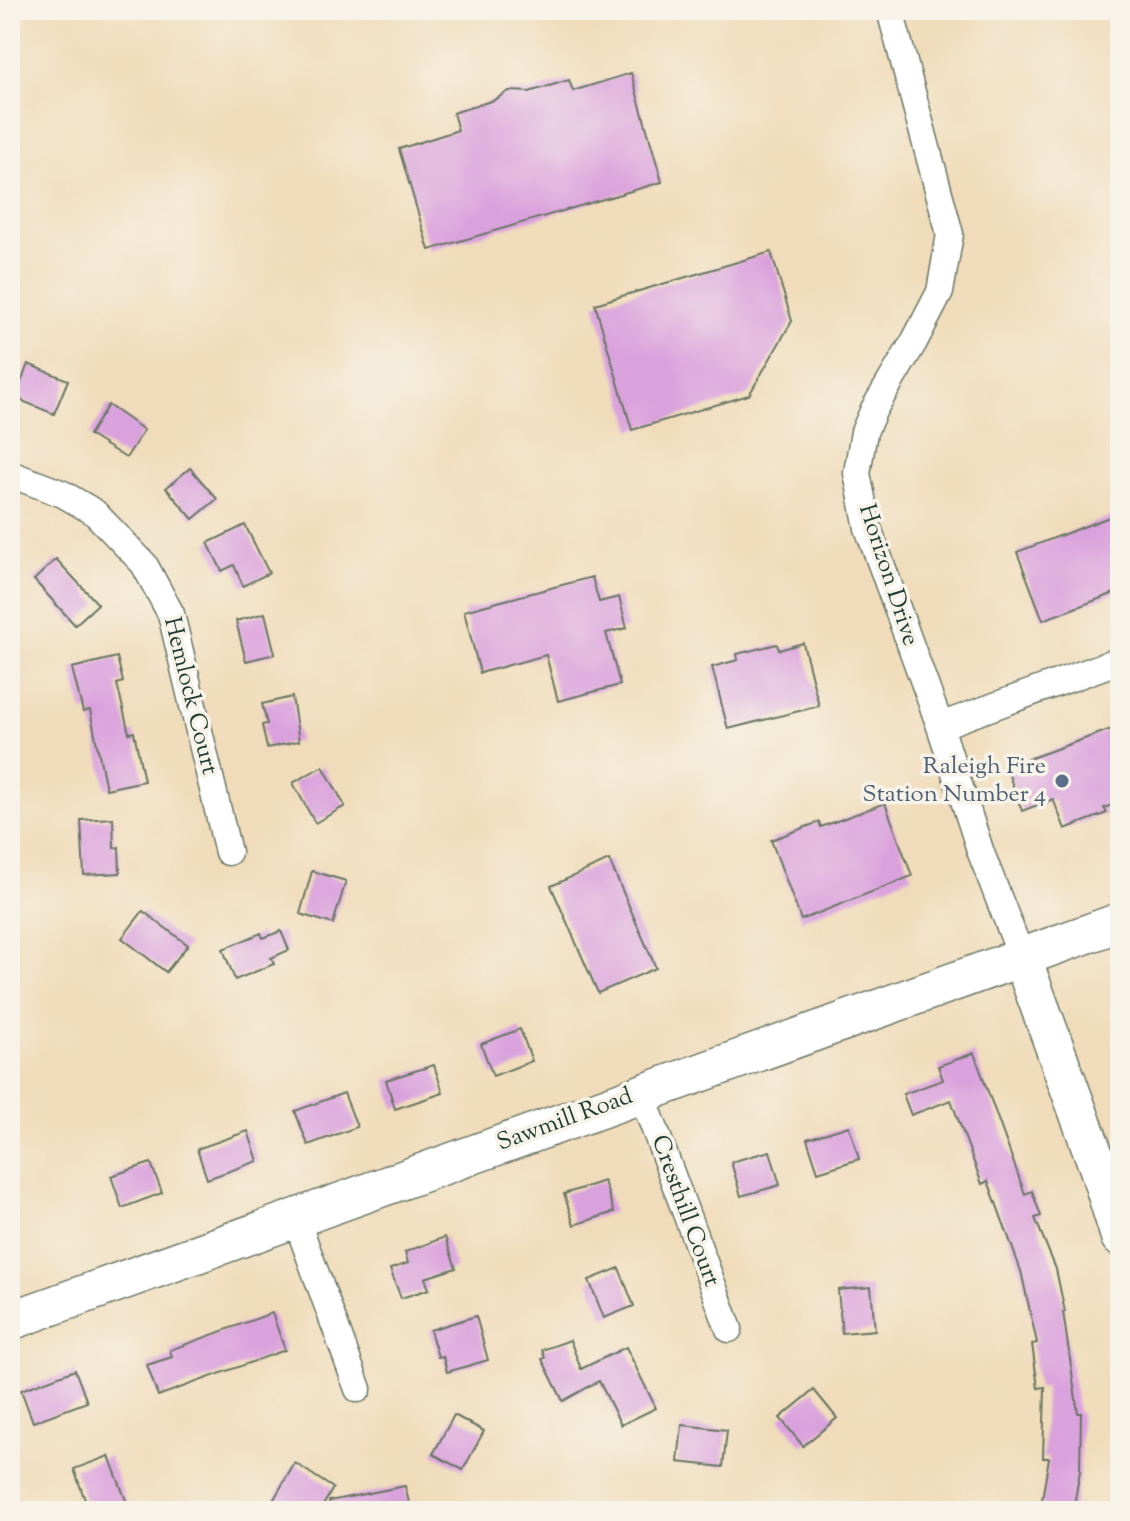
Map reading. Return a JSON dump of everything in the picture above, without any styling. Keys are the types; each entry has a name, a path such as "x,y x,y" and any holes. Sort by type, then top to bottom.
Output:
{"street":[{"name":"Horizon Drive","path":"890,10 950,234 940,292 874,409 864,432 857,473 868,528 940,726 960,796 1022,958"},
{"name":"Hemlock Court","path":"10,474 63,494 94,512 144,564 171,614 228,852"},
{"path":"940,726 1120,660"},
{"name":"Sawmill Road","path":"10,1321 1120,922"},
{"path":"1022,958 1099,1169 1120,1237"},
{"name":"Cresthill Court","path":"641,1092 729,1329"},
{"path":"296,1219 358,1389"}],"building":[{"path":"631,73 662,182 429,250 399,149 458,130 453,113 494,100 509,91 529,92 569,80 573,91"},
{"path":"771,252 792,321 749,395 632,430 595,304"},
{"path":"28,364 68,380 54,414 15,398"},
{"path":"108,405 144,430 126,458 89,435"},
{"path":"190,468 217,499 193,519 166,488"},
{"path":"1120,513 1120,591 1043,620 1017,552"},
{"path":"245,525 269,573 243,586 234,565 222,571 208,543"},
{"path":"56,559 98,604 75,625 34,580"},
{"path":"592,577 599,602 619,597 627,628 606,633 620,685 558,701 546,655 480,673 464,611"},
{"path":"265,613 275,654 246,661 236,621"},
{"path":"803,643 819,706 728,729 712,667 738,660 737,654 777,644 779,650"},
{"path":"117,657 123,682 117,684 129,733 134,732 144,781 106,789 90,710 83,712 72,668"},
{"path":"292,697 299,741 267,748 262,725 267,724 262,704"},
{"path":"1120,726 1120,802 1104,808 1107,813 1065,829 1053,799 1022,811 1006,767"},
{"path":"323,766 345,806 315,823 293,783"},
{"path":"885,803 912,876 801,920 771,840 819,822 821,827"},
{"path":"113,818 114,848 119,847 120,873 84,875 81,820"},
{"path":"609,860 656,968 598,993 551,886"},
{"path":"312,871 346,881 333,924 300,914"},
{"path":"143,911 188,945 166,972 122,938"},
{"path":"281,931 289,950 271,958 274,964 235,980 223,949 261,933 263,938"},
{"path":"520,1029 532,1061 493,1076 481,1044"},
{"path":"974,1053 1025,1194 1032,1191 1041,1216 1035,1218 1056,1269 1065,1312 1078,1413 1081,1413 1080,1471 1073,1511 1040,1511 1049,1458 1043,1458 1045,1387 1038,1388 1032,1344 1037,1343 1021,1271 988,1181 982,1184 951,1100 911,1115 903,1094 943,1080 938,1066"},
{"path":"434,1065 443,1093 395,1109 386,1080"},
{"path":"344,1093 357,1127 308,1145 295,1111"},
{"path":"849,1126 859,1159 818,1172 807,1139"},
{"path":"248,1131 258,1161 207,1179 197,1149"},
{"path":"770,1151 780,1185 741,1196 731,1162"},
{"path":"151,1163 162,1193 122,1208 111,1176"},
{"path":"604,1181 614,1212 574,1225 564,1194"},
{"path":"445,1237 456,1268 425,1278 429,1289 401,1298 390,1269 408,1263 405,1252"},
{"path":"619,1268 634,1306 604,1318 589,1280"},
{"path":"871,1287 875,1330 842,1333 838,1290"},
{"path":"272,1313 285,1350 158,1396 147,1365 172,1357 170,1350"},
{"path":"476,1316 488,1360 447,1372 443,1356 438,1357 430,1330"},
{"path":"570,1340 581,1369 626,1347 656,1408 621,1425 599,1381 563,1401 542,1359 545,1358 542,1350"},
{"path":"75,1370 87,1402 33,1422 21,1390"},
{"path":"814,1390 837,1418 803,1446 780,1418"},
{"path":"454,1415 484,1431 463,1470 433,1454"},
{"path":"682,1425 727,1430 723,1467 678,1462"},
{"path":"109,1456 127,1503 106,1511 89,1511 74,1469"},
{"path":"295,1463 333,1488 320,1511 267,1511"},
{"path":"405,1486 411,1511 330,1511 329,1501"}],"place":[{"name":"Raleigh Fire Station Number 4","path":"1062,781"}]}
